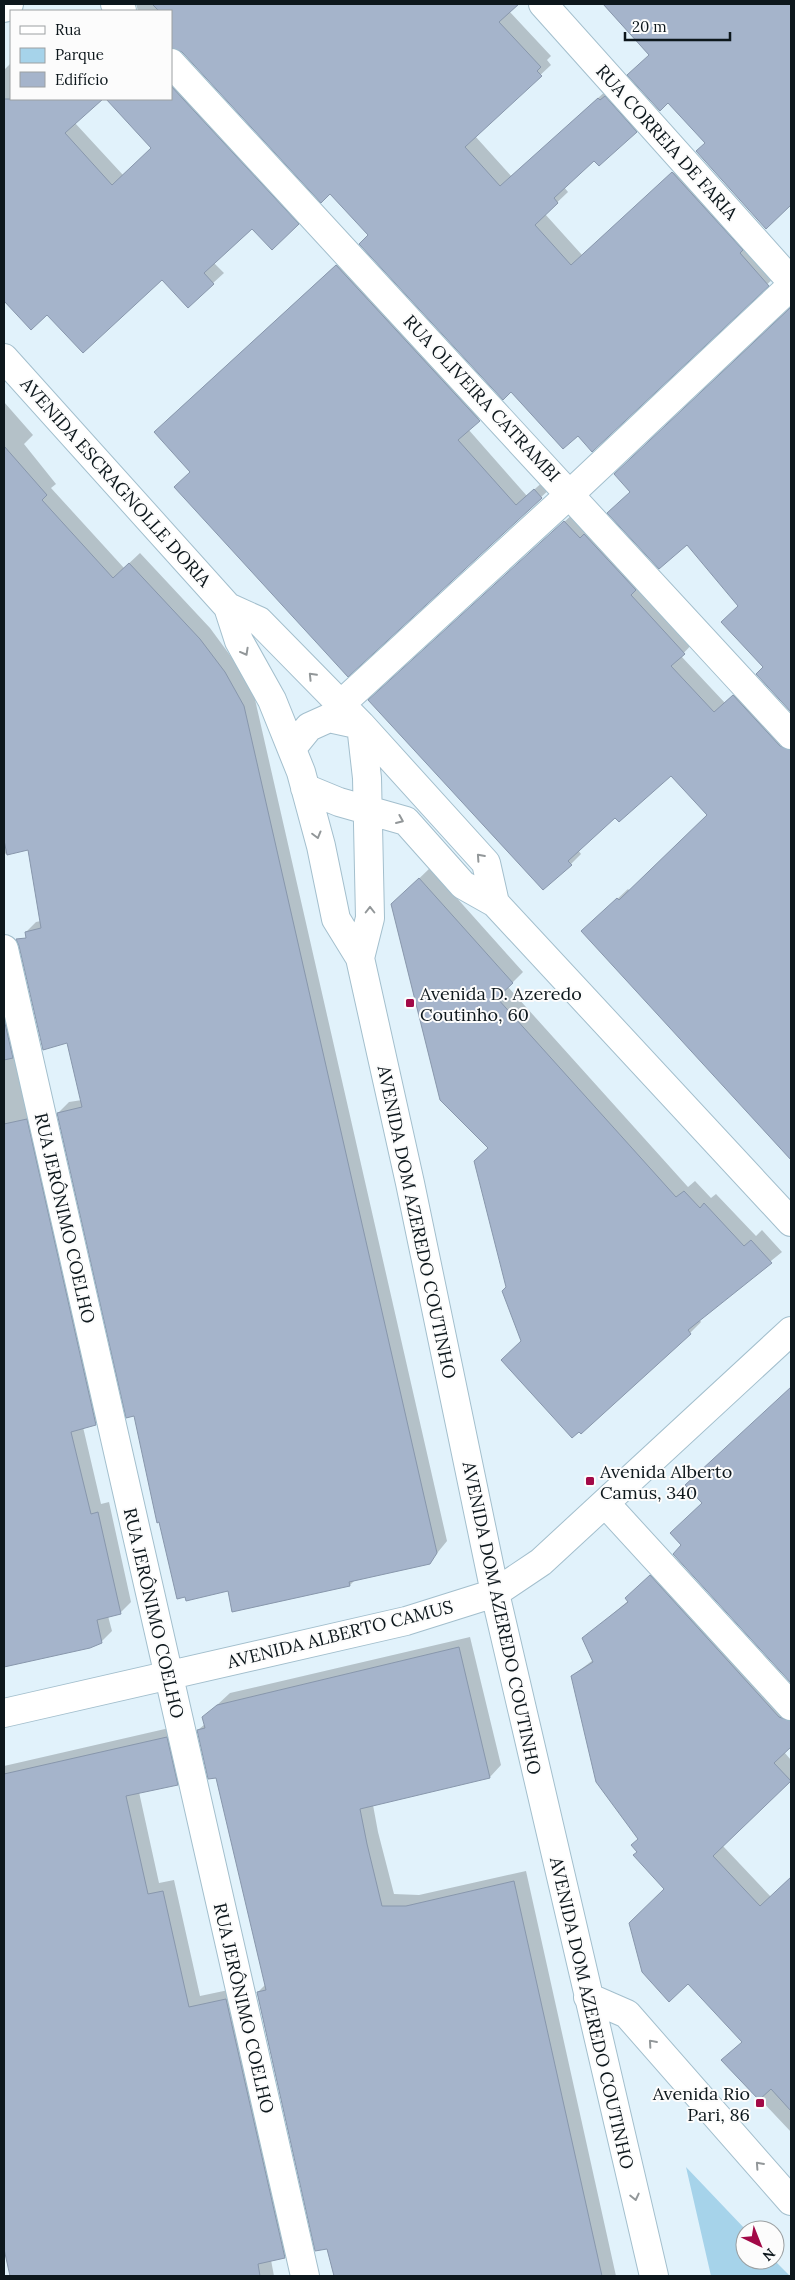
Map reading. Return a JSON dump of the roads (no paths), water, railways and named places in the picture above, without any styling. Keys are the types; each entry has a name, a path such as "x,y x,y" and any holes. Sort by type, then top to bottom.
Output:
{"street":[{"path":"4,8 9,4"},
{"name":"RUA CORREIA DE FARIA","path":"543,4 791,281"},
{"name":"RUA OLIVEIRA CATRAMBI","path":"172,64 791,735"},
{"path":"341,704 570,494 791,286"},
{"name":"AVENIDA ESCRAGNOLLE DORIA","path":"4,358 228,607 259,621 361,725 486,863 495,902"},
{"name":"AVENIDA ESCRAGNOLLE DORIA","path":"228,607 239,641 272,700 292,748 305,788 339,802 406,821 463,885 495,902 791,1222"},
{"path":"292,748 309,727 329,718 361,725 368,810"},
{"name":"AVENIDA DOM AZEREDO COUTINHO","path":"305,788 321,846 336,919 360,958 412,1193 495,1593 654,2276"},
{"name":"AVENIDA DOM AZEREDO COUTINHO","path":"360,958 370,918 368,810"},
{"name":"RUA JERÔNIMO COELHO","path":"4,949 7,977 305,2276"},
{"name":"AVENIDA ALBERTO CAMUS","path":"4,1713 406,1621 495,1593 541,1562 791,1331"},
{"path":"606,1503 791,1706"},
{"path":"588,1997 627,2014 791,2201"}],"place":[{"name":"Avenida D. Azeredo Coutinho, 60","path":"410,1003"},
{"name":"Avenida Alberto Camus, 340","path":"590,1481"},
{"name":"Avenida Rio Pari, 86","path":"760,2103"}]}
